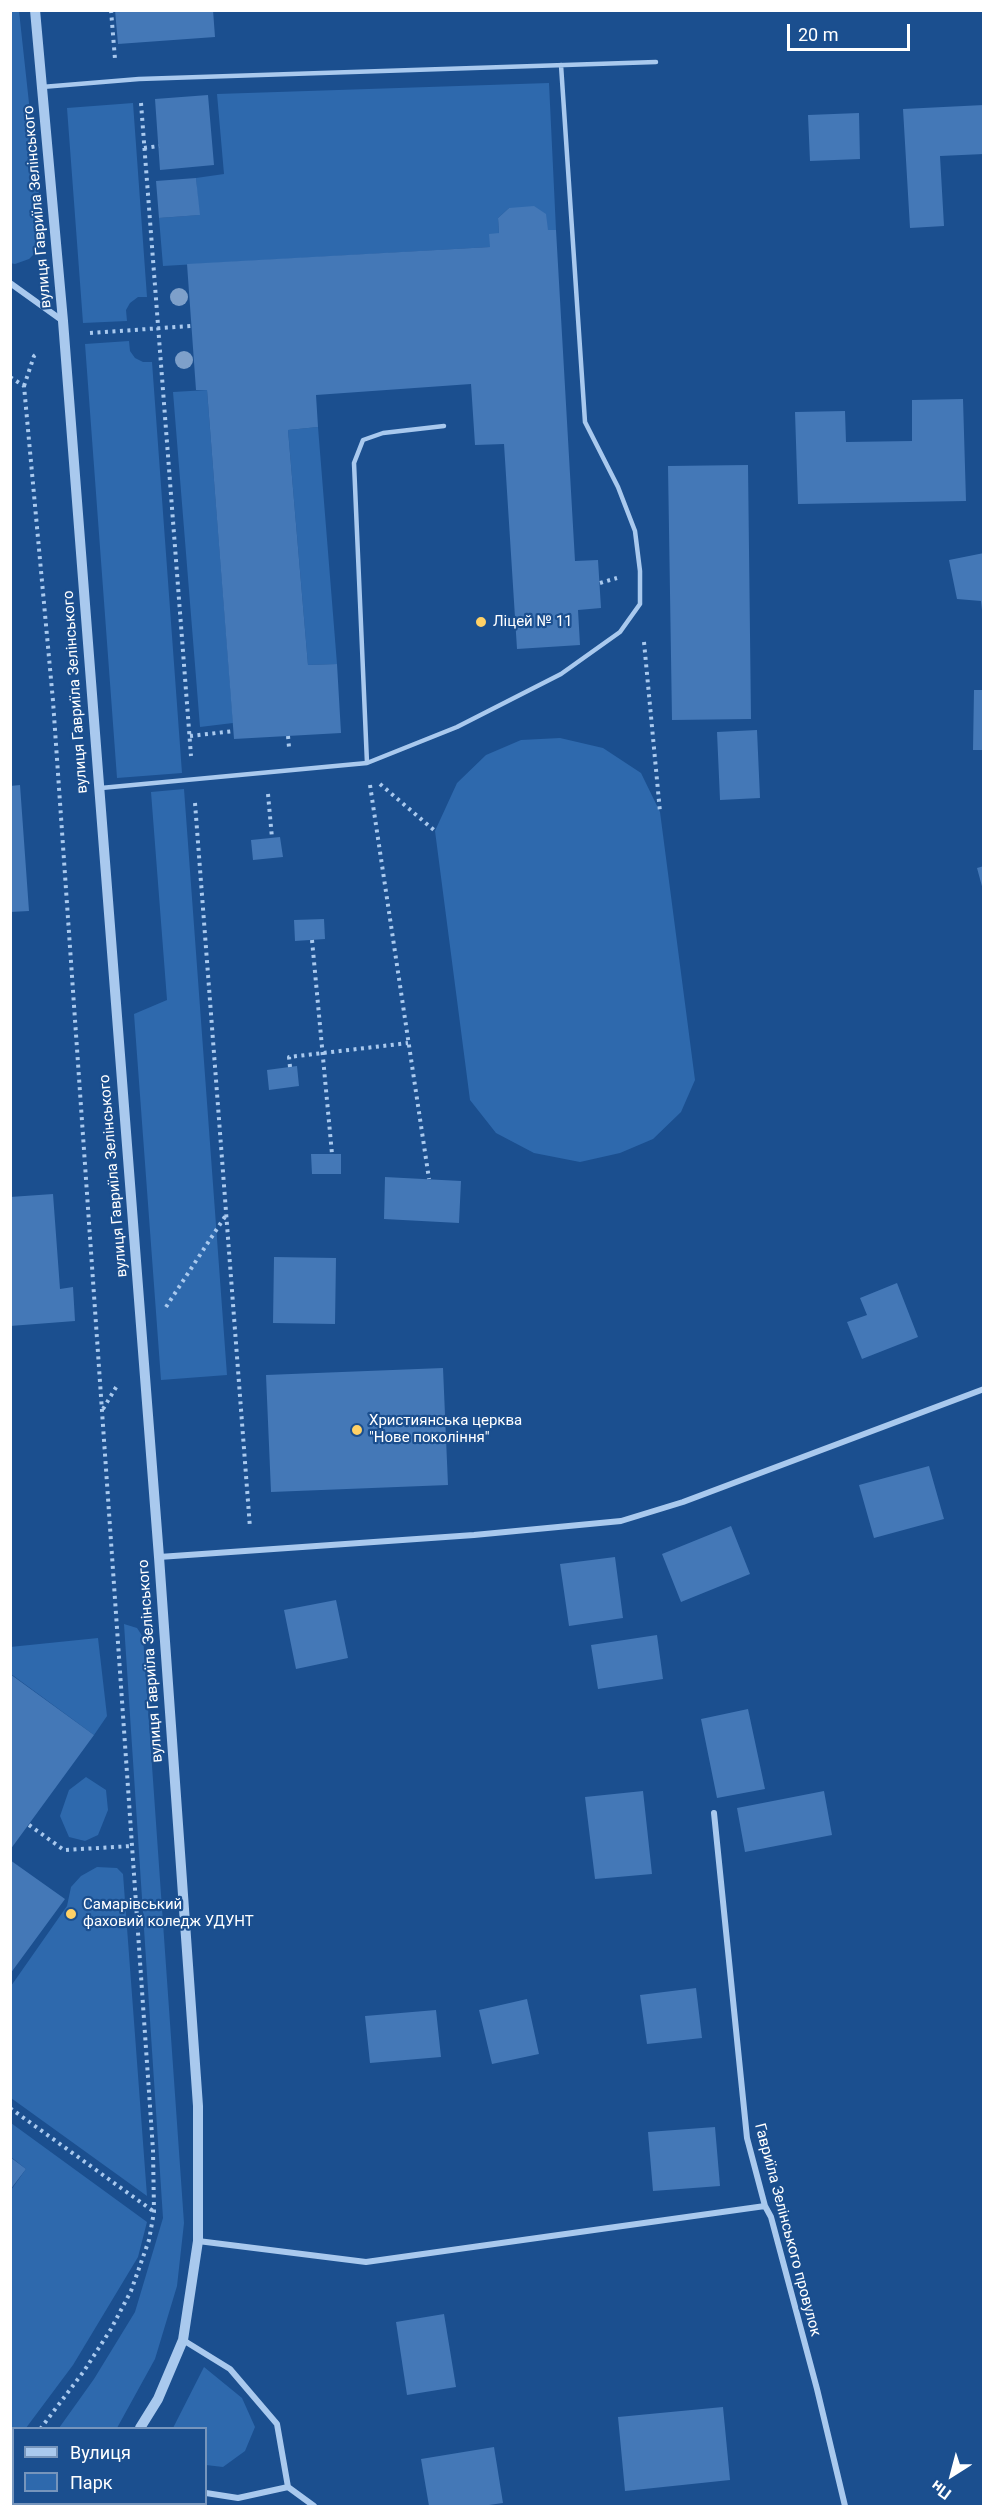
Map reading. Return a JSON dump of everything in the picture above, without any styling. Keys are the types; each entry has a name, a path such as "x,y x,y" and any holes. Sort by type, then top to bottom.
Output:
{"street":[{"name":"вулиця Гавриїла Зелінського","path":"35,10 63,321 159,1557 198,2106 198,2241 183,2340 158,2399 141,2427"},
{"path":"10,283 63,321"},
{"path":"159,1557 474,1535 621,1521 683,1502 984,1389"},
{"name":"Гавриїла Зелінського провулок","path":"714,1813 747,2138 765,2206 771,2217 817,2389 845,2506"},
{"path":"198,2241 366,2262 765,2206"},
{"path":"183,2340 230,2369 277,2424 288,2487 314,2506"},
{"path":"207,2493 238,2498 288,2487"}],"lane":[{"path":"42,87 139,79 656,62"},
{"path":"98,788 367,763 457,726 561,674 620,632 640,604 640,572 635,531 618,488 585,422 561,65"},
{"path":"367,763 354,463 363,440 383,433 444,426"}],"path":[{"path":"144,148 159,146"},
{"path":"43,2427 84,2371 111,2329 131,2291 150,2240 154,2212 153,2150 54,713 24,386 34,356 64,335 191,326"},
{"path":"10,377 24,386"},
{"path":"640,604 660,812"},
{"path":"190,736 234,731"},
{"path":"367,763 429,1179"},
{"path":"268,793 272,838"},
{"path":"312,940 332,1154"},
{"path":"290,1067 289,1058 408,1043"},
{"path":"29,1825 64,1850 132,1846"},
{"path":"10,2108 154,2212"}],"green space":[{"path":"10,11 19,11 43,232 41,247 29,259 15,264 10,263"},
{"path":"549,83 556,230 548,230 509,208 498,218 499,233 490,247 163,266 159,218 199,215 196,178 224,174 217,94"},
{"path":"133,103 147,297 138,297 130,303 126,310 127,321 83,323 67,108"},
{"path":"129,341 130,351 135,358 143,362 152,362 182,773 117,778 85,344"},
{"path":"207,390 233,723 200,727 173,392"},
{"path":"318,427 337,664 308,665 288,430"},
{"path":"560,738 603,748 641,773 660,812 695,1080 681,1112 653,1139 620,1153 580,1162 534,1153 496,1133 470,1100 435,831 457,783 486,755 521,740"},
{"path":"184,789 227,1375 161,1380 134,1014 167,1000 151,792"},
{"path":"124,1624 137,1628 143,1637 184,2223 177,2286 155,2359 118,2427 60,2427 94,2379 135,2312 163,2218"},
{"path":"98,1638 107,1716 94,1735 11,1674 10,1647"},
{"path":"86,1777 106,1790 108,1810 98,1835 85,1841 69,1837 60,1816 69,1790"},
{"path":"97,1867 117,1868 123,1874 147,2196 11,2098 11,1986 67,1906 71,1887 81,1876"},
{"path":"11,2123 147,2222 138,2257 73,2365 27,2427 12,2427 11,2450 11,2190 26,2169 11,2157"},
{"path":"204,2367 242,2398 255,2427 245,2451 223,2467 207,2465 207,2427 174,2427"}],"building":[{"path":"115,10 213,10 215,37 118,44"},
{"path":"208,95 214,165 160,170 155,99"},
{"path":"984,105 984,154 940,156 944,226 910,228 903,109"},
{"path":"859,113 860,159 810,161 808,115"},
{"path":"196,178 200,215 159,218 156,181"},
{"path":"534,206 546,214 548,230 556,230 575,561 598,560 601,608 578,610 580,645 517,649 504,444 475,445 471,384 316,395 318,427 288,430 308,665 337,664 341,733 234,739 207,390 196,390 187,264 490,247 489,234 499,233 498,218 509,208"},
{"path":"963,399 966,501 798,504 795,412 845,411 846,442 912,441 912,400"},
{"path":"748,465 751,719 672,720 668,466"},
{"path":"984,553 984,610 982,610 981,601 957,599 949,560"},
{"path":"974,690 984,690 984,750 973,750"},
{"path":"757,730 760,798 720,800 717,732"},
{"path":"20,785 29,911 10,912 10,786"},
{"path":"280,837 283,857 253,860 251,840"},
{"path":"984,866 984,890 983,890 977,868"},
{"path":"324,919 325,939 295,941 294,920"},
{"path":"297,1066 299,1086 269,1090 267,1070"},
{"path":"311,1154 341,1154 341,1174 312,1174"},
{"path":"385,1177 461,1181 459,1223 384,1219"},
{"path":"53,1194 60,1289 73,1287 75,1321 10,1326 10,1197"},
{"path":"274,1257 336,1258 335,1324 273,1323"},
{"path":"897,1283 918,1337 862,1359 847,1322 867,1315 860,1298"},
{"name":"Християнська церква \"Нове покоління\"","path":"443,1368 448,1485 271,1492 266,1375"},
{"path":"929,1466 944,1519 874,1538 859,1485"},
{"path":"731,1526 750,1574 681,1602 662,1554"},
{"path":"615,1557 623,1618 569,1626 560,1564"},
{"path":"336,1600 348,1658 296,1669 284,1610"},
{"path":"657,1635 663,1679 598,1689 591,1645"},
{"path":"10,1674 94,1735 10,1850"},
{"path":"748,1709 765,1789 717,1798 701,1719"},
{"path":"643,1791 652,1874 595,1879 585,1797"},
{"path":"824,1791 832,1835 745,1852 737,1808"},
{"path":"10,1860 65,1899 10,1974"},
{"path":"696,1988 702,2038 647,2044 640,1995"},
{"path":"527,1999 539,2054 492,2064 479,2010"},
{"path":"436,2010 441,2057 370,2063 365,2016"},
{"path":"715,2127 720,2186 653,2191 648,2132"},
{"path":"10,2157 26,2169 10,2190"},
{"path":"444,2314 456,2387 407,2395 396,2322"},
{"path":"723,2407 730,2480 625,2491 618,2417"},
{"path":"494,2447 503,2503 482,2506 429,2506 421,2459"}],"place":[{"name":"Ліцей № 11","path":"481,622"},
{"name":"Християнська церква \"Нове покоління\"","path":"357,1430"},
{"name":"Самарівський фаховий коледж УДУНТ","path":"71,1914"}]}
